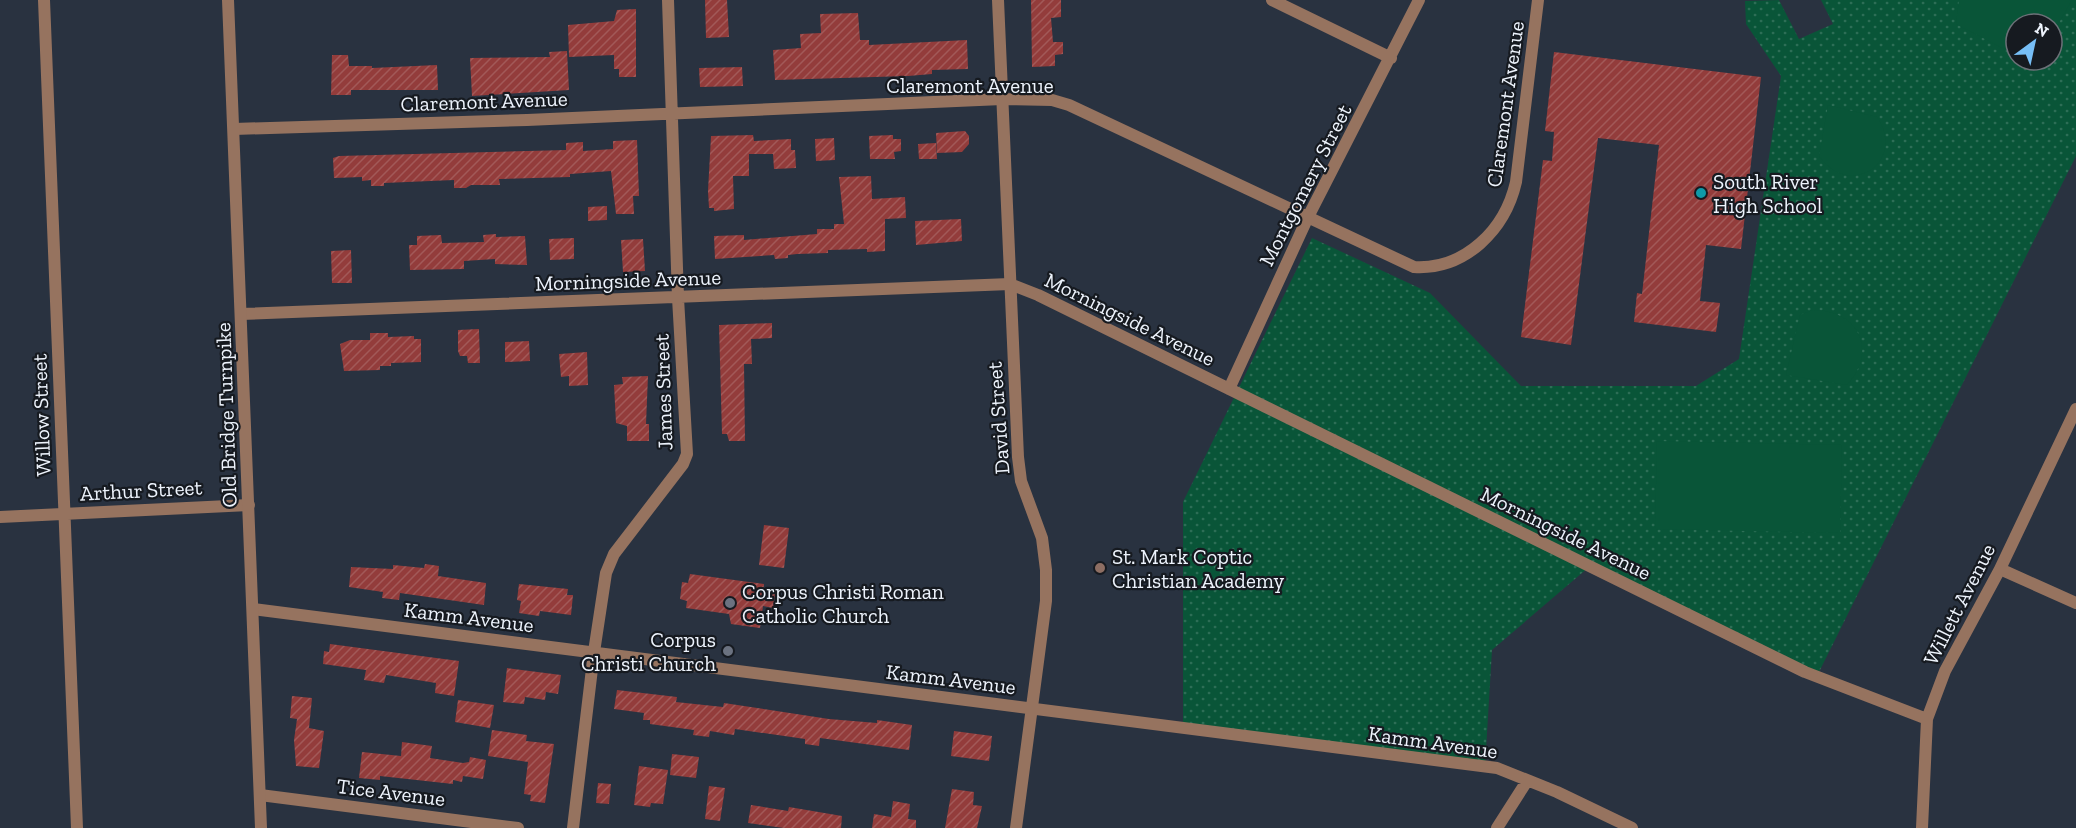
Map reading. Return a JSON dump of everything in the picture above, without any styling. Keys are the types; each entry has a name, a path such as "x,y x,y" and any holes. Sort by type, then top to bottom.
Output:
{"street":[{"name":"Willow Street","path":"44,0 76,828"},
{"name":"Old Bridge Turnpike","path":"228,0 261,828"},
{"name":"James Street","path":"573,828 606,573 614,554 683,464 687,454 670,112 668,0"},
{"name":"David Street","path":"998,0 1018,457 1021,481 1042,538 1046,570 1046,601 1016,828"},
{"path":"1272,0 1391,58"},
{"name":"Montgomery Street","path":"1229,389 1308,217 1419,0"},
{"name":"Claremont Avenue","path":"234,129 526,120 1002,99 1052,100 1069,105 1414,267 1431,268 1451,263 1485,239 1511,205 1516,183 1538,0"},
{"name":"Morningside Avenue","path":"241,314 1010,284 1038,295 1805,672 1926,719"},
{"name":"Willett Avenue","path":"1922,828 1926,719 1946,671 2000,569 2076,409"},
{"name":"Arthur Street","path":"0,516 249,505"},
{"path":"2000,569 2076,603"},
{"name":"Kamm Avenue","path":"253,609 1497,768 1557,792 1632,828"},
{"path":"1497,828 1527,780"},
{"name":"Tice Avenue","path":"260,795 518,828"}],"green space":[{"path":"1779,0 1799,39 1833,24 1821,0 2076,0 2076,156 1817,676 1589,567 1492,650 1485,767 1183,729 1183,502 1312,238 1430,293 1521,386 1696,386 1739,359 1781,76 1746,24 1745,1"},
{"path":"1959,0 2072,0 2064,14 2064,12 2004,12 2004,49 1956,24"},
{"path":"1828,105 1877,117 1884,133 1885,148 1880,161 1871,170 1859,175 1845,175 1832,169 1819,156"},
{"path":"1813,310 1829,312 1842,317 1859,335 1862,346 1861,359 1847,385 1786,375 1800,315"},
{"path":"1657,441 1842,445 1840,533 1655,529"}],"building":[{"path":"705,0 727,0 729,37 706,38"},
{"path":"1031,0 1061,0 1061,17 1051,18 1053,42 1063,42 1063,54 1055,55 1055,66 1032,67"},
{"path":"636,9 636,77 619,77 619,69 614,69 614,55 569,57 568,25 614,21 617,10"},
{"path":"858,13 860,40 869,40 869,45 967,40 968,69 932,70 932,74 908,76 775,80 773,50 801,48 800,34 821,33 820,14"},
{"path":"567,51 569,90 472,96 470,58 550,57 549,52"},
{"name":"South River High School","path":"1554,52 1761,77 1741,249 1706,245 1700,301 1720,303 1716,332 1634,322 1637,293 1642,294 1659,145 1598,138 1571,345 1521,337 1543,160 1552,161 1554,132 1545,131"},
{"path":"332,55 348,55 349,66 372,66 372,68 437,65 438,90 351,90 351,95 331,95"},
{"path":"742,67 743,86 700,87 699,68"},
{"path":"965,131 969,136 969,144 962,152 937,153 936,133"},
{"path":"753,135 754,141 791,139 791,150 795,150 796,168 774,169 773,154 749,154 749,176 733,176 734,209 714,211 714,208 709,208 708,191 711,136"},
{"path":"893,135 893,139 901,139 901,151 894,152 895,159 870,159 869,136"},
{"path":"834,138 835,160 816,161 815,139"},
{"path":"637,140 639,196 633,196 634,214 616,214 611,171 570,174 570,177 499,179 500,185 471,185 466,188 454,188 454,180 384,183 384,186 371,186 371,180 362,181 362,177 334,178 333,158 339,156 566,150 566,143 583,142 583,151 613,149 613,141"},
{"path":"936,143 937,159 919,159 918,144"},
{"path":"871,176 872,199 905,197 906,218 885,219 885,251 828,250 828,253 788,255 788,258 775,259 774,255 715,259 714,236 744,235 744,240 817,234 817,229 834,229 834,224 844,224 839,177"},
{"path":"607,206 607,220 588,221 588,207"},
{"path":"961,219 962,241 916,245 915,221"},
{"path":"496,234 496,237 525,236 527,265 495,264 495,259 464,261 464,269 410,270 409,245 417,245 417,236 441,235 442,243 484,242 483,235"},
{"path":"574,238 574,259 550,260 549,239"},
{"path":"643,239 645,271 623,272 621,240"},
{"path":"351,250 352,283 332,283 331,251"},
{"path":"772,323 772,338 751,339 752,364 744,364 745,441 729,441 727,434 722,434 719,325"},
{"path":"479,329 480,363 468,363 467,356 460,356 458,351 458,330"},
{"path":"370,333 388,333 388,337 414,336 414,339 421,339 421,362 391,363 391,366 380,366 380,370 344,371 340,344 350,340 370,340"},
{"path":"529,341 530,361 505,362 505,342"},
{"path":"587,352 588,385 569,386 569,376 561,377 559,354"},
{"path":"648,376 646,424 649,424 649,441 627,441 627,426 616,423 614,385 623,384 622,377"},
{"path":"764,525 789,528 784,568 759,565"},
{"path":"425,564 439,566 438,576 486,583 484,605 400,593 399,600 382,598 383,592 349,587 351,567 393,569 393,565 424,568"},
{"name":"Corpus Christi Roman Catholic Church","path":"690,574 764,584 763,592 775,594 773,608 763,606 760,628 731,624 729,614 686,608 687,601 680,599 682,582 688,583"},
{"path":"519,584 568,589 567,595 573,595 571,615 540,611 539,616 519,613 521,601 517,600"},
{"path":"330,644 459,661 454,696 435,693 436,683 386,675 384,683 364,680 366,670 323,664 324,651 329,652"},
{"path":"507,668 561,675 558,694 546,692 545,700 525,697 524,704 503,702"},
{"path":"617,690 677,697 676,702 723,707 724,703 829,719 877,723 877,720 912,725 909,750 820,738 819,746 805,744 805,739 735,729 734,735 710,731 709,737 693,735 694,730 650,724 650,720 643,720 644,713 614,709"},
{"path":"292,696 312,698 309,728 324,731 319,768 296,766 294,740 297,719 290,718"},
{"path":"458,700 494,705 490,728 455,722"},
{"path":"492,730 527,735 526,741 554,744 545,803 530,801 531,795 524,794 528,762 488,756"},
{"path":"954,731 992,736 989,761 951,756"},
{"path":"402,742 432,746 430,758 463,763 469,762 470,757 486,760 483,779 463,776 462,782 453,780 453,784 380,776 380,780 359,778 362,752 401,756"},
{"path":"672,754 699,757 696,778 670,775"},
{"path":"639,766 668,770 663,804 651,803 650,807 634,805"},
{"path":"598,783 611,784 609,804 596,803"},
{"path":"709,786 725,788 720,821 705,819"},
{"path":"952,789 974,792 973,805 982,806 977,828 945,828"},
{"path":"893,801 910,804 908,819 916,820 916,828 872,828 874,814 891,817"},
{"path":"751,805 788,811 789,807 842,816 841,828 784,828 748,823"}],"place":[{"name":"South River High School","path":"1701,193"},
{"name":"St. Mark Coptic Christian Academy","path":"1100,568"},
{"name":"Corpus Christi Roman Catholic Church","path":"730,603"},
{"name":"Corpus Christi Church","path":"728,651"}]}
